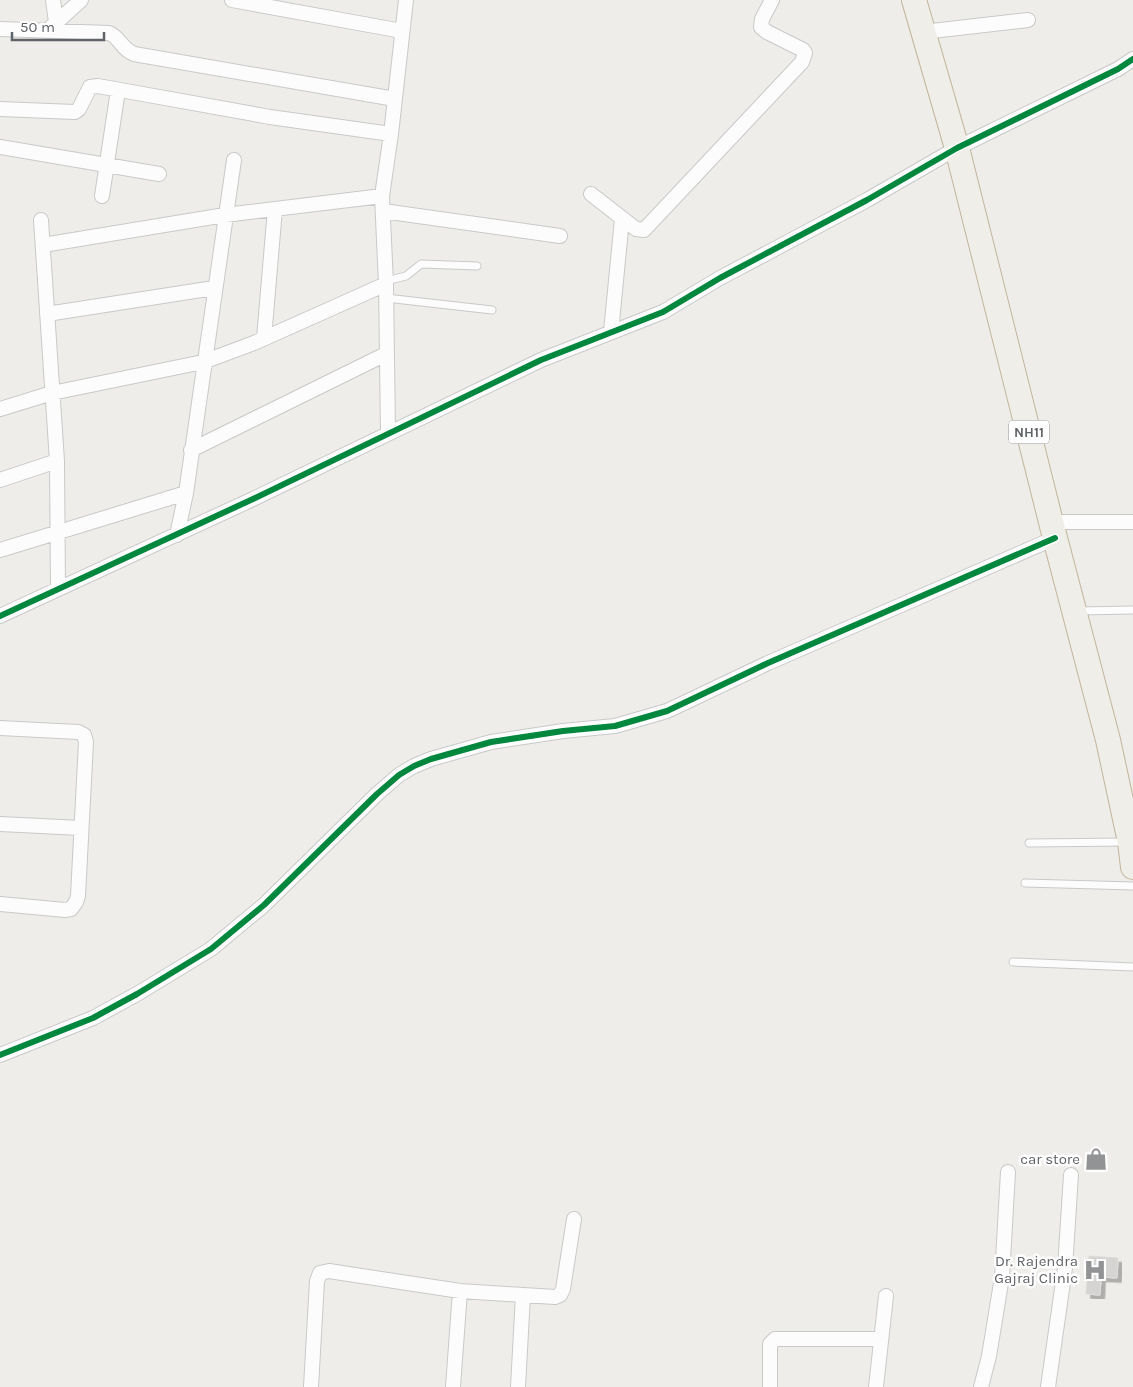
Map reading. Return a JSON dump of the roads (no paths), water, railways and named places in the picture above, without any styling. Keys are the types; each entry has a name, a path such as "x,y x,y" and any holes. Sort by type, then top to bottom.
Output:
{"highway":[{"name":"NH11","path":"914,0 957,148 1108,740 1130,842 1133,867"}],"street":[{"path":"52,26 53,0"},
{"path":"52,26 81,0"},
{"path":"232,0 402,31"},
{"path":"388,433 386,288 382,196 406,0"},
{"path":"591,194 622,219 642,231 802,62 805,53 803,50 761,27 762,19 772,0"},
{"path":"923,32 1028,20"},
{"path":"0,29 52,26 109,33 115,36 124,49 134,54 395,99"},
{"path":"0,616 178,535 541,360 663,312 720,278 867,200 957,148 1118,69 1133,59"},
{"path":"0,109 74,112 81,105 90,87 98,86 270,117 391,134"},
{"path":"102,196 118,90"},
{"path":"0,146 159,174"},
{"path":"178,535 186,493 203,362 234,160"},
{"path":"43,245 225,215 382,196"},
{"path":"264,338 275,209"},
{"path":"383,211 560,236"},
{"path":"611,332 622,219"},
{"path":"41,220 57,462 58,589"},
{"path":"47,314 214,288"},
{"path":"0,409 52,393 203,362 386,288"},
{"path":"191,450 386,354"},
{"path":"0,480 57,462"},
{"path":"0,550 186,493"},
{"path":"0,1055 93,1018 137,994 210,949 264,905 399,775 414,766 431,759 491,742 563,731 615,726 667,711 1053,530 1133,522"},
{"path":"0,728 74,732 84,736 86,742 78,896 74,907 65,910 0,904"},
{"path":"0,824 81,828"},
{"path":"981,1387 989,1356 1002,1277 1008,1172"},
{"path":"1048,1387 1065,1268 1071,1175"},
{"path":"310,1387 317,1281 320,1273 329,1271 460,1291 555,1297 562,1292 574,1219"},
{"path":"453,1387 460,1291"},
{"path":"518,1387 524,1295"},
{"path":"876,1387 886,1296"},
{"path":"770,1387 770,1348 773,1340 881,1339"}],"lane":[{"path":"386,288 421,264 477,266"},
{"path":"386,288 492,310"},
{"path":"1075,611 1133,610"},
{"path":"1030,843 1130,842"},
{"path":"1025,883 1133,886"},
{"path":"1013,962 1133,967"}],"place":[{"name":"car store","path":"1096,1159"},
{"name":"Dr. Rajendra Gajraj Clinic","path":"1095,1270"}]}
